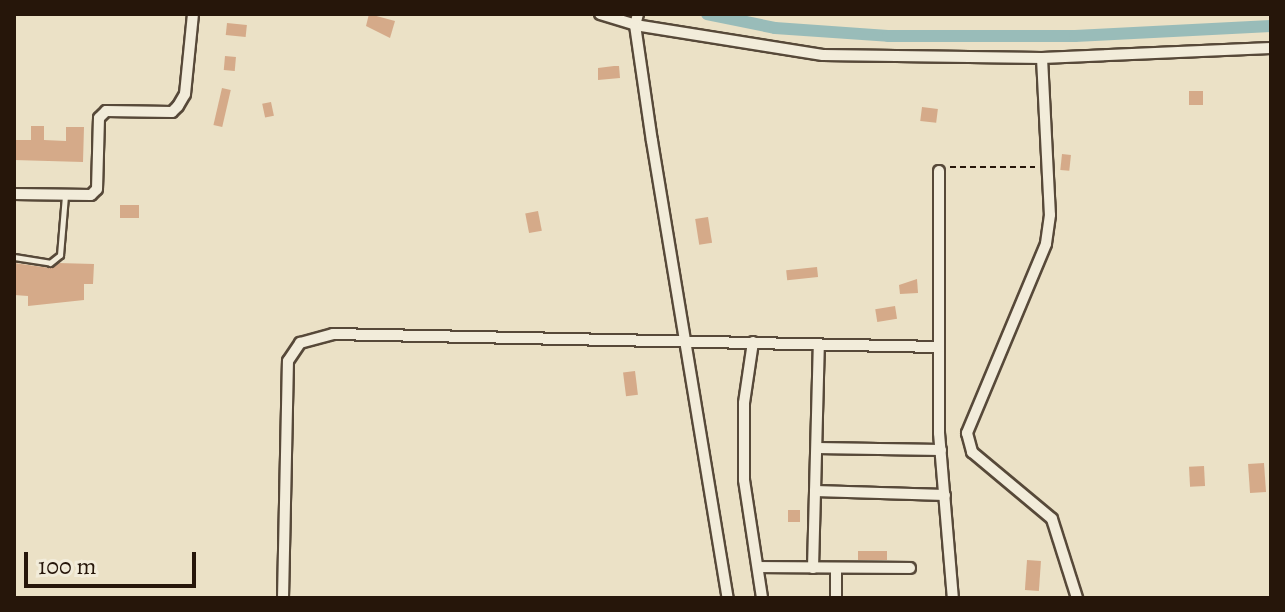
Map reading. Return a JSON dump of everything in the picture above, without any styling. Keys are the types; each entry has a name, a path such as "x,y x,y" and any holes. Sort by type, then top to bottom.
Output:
{"street":[{"path":"14,194 85,196 97,189 98,130 106,111 172,112 185,94 193,14"},
{"path":"600,14 823,55 1042,58 1271,48"},
{"path":"637,20 728,598"},
{"path":"1042,58 1050,215 1036,276 967,433 972,452 1052,519 1077,598"},
{"path":"939,171 941,450 953,598"},
{"path":"283,598 288,361 300,343 333,334 939,347"},
{"path":"753,342 744,403 744,480 762,598"},
{"path":"813,568 819,344"},
{"path":"817,448 941,450"},
{"path":"815,491 945,495"},
{"path":"758,567 910,568"},
{"path":"836,568 836,598"}],"lane":[{"path":"14,257 50,263 60,255 65,196"}],"path":[{"path":"939,171 954,165 1012,169 1048,165"}],"building":[{"path":"369,14 395,21 390,38 366,26"},
{"path":"227,23 247,25 246,37 226,35"},
{"path":"225,56 236,57 235,71 224,70"},
{"path":"619,66 620,78 598,80 598,68"},
{"path":"222,88 231,90 222,127 213,125"},
{"path":"1189,91 1203,91 1203,105 1189,105"},
{"path":"271,102 274,116 265,118 262,104"},
{"path":"922,107 938,109 936,123 920,121"},
{"path":"31,126 44,126 44,140 66,141 66,127 84,127 83,162 14,160 14,140 31,140"},
{"path":"1062,154 1071,155 1069,171 1060,170"},
{"path":"120,205 139,205 139,218 120,218"},
{"path":"538,211 542,231 529,233 525,213"},
{"path":"708,217 712,243 699,245 695,219"},
{"path":"14,263 50,268 58,263 94,264 93,284 84,284 84,300 28,306 28,296 14,295"},
{"path":"817,267 818,277 787,280 786,270"},
{"path":"917,279 918,293 900,294 899,285"},
{"path":"895,306 897,319 877,322 875,309"},
{"path":"635,371 638,395 626,396 623,372"},
{"path":"1264,463 1266,492 1250,493 1248,464"},
{"path":"1204,466 1205,486 1190,487 1189,467"},
{"path":"788,510 800,510 800,522 788,522"},
{"path":"858,551 887,551 887,560 858,560"},
{"path":"1027,560 1041,561 1039,591 1025,590"}],"waterway":[{"path":"707,14 775,28 888,36 1075,36 1271,26"}]}
